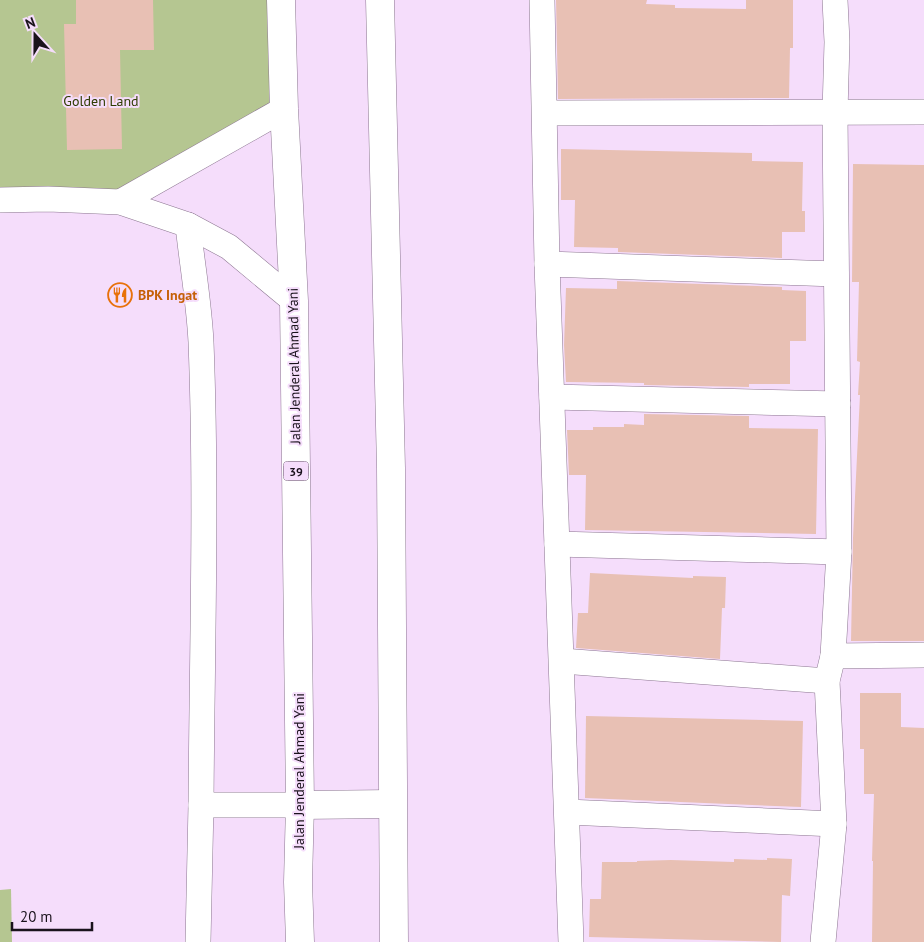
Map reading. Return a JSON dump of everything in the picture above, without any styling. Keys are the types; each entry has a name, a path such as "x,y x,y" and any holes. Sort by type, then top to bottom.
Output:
{"highway":[{"name":"Jalan Jenderal Ahmad Yani","path":"282,0 284,109 294,301 300,942"},
{"path":"380,0 390,468 394,942"},
{"path":"300,805 392,804"}],"street":[{"path":"542,0 547,264 571,942"},
{"path":"823,942 834,824 827,681 833,656 839,552 835,112 837,42 835,0"},
{"path":"120,202 284,109"},
{"path":"544,113 924,112"},
{"path":"0,200 48,199 120,202 188,225 229,247 294,301"},
{"path":"188,225 201,341 203,499 198,942"},
{"path":"547,264 836,274"},
{"path":"552,397 838,404"},
{"path":"557,544 839,552"},
{"path":"833,656 924,655"},
{"path":"562,661 827,681"},
{"path":"201,805 300,805"},
{"path":"567,812 834,824"}],"green space":[{"name":"Golden Land","path":"0,0 293,0 292,108 126,205 0,206"},
{"path":"11,889 12,942 0,942 0,890"}],"building":[{"path":"76,0 153,0 154,50 120,50 122,149 67,150 64,24 76,24"},
{"path":"556,0 647,0 646,4 675,5 675,8 746,9 746,0 793,0 793,48 790,48 789,98 558,99"},
{"path":"561,149 752,153 752,161 803,162 802,211 805,211 805,232 782,232 782,258 618,252 618,248 574,247 575,200 561,200"},
{"path":"853,164 924,165 924,641 851,641 853,538 860,395 858,395 860,362 857,361 859,282 852,282"},
{"path":"617,281 782,287 782,290 806,291 806,341 790,341 790,384 749,384 749,387 566,382 564,345 566,288 617,289"},
{"path":"644,414 749,416 749,428 818,429 816,534 585,530 586,475 569,475 567,430 593,430 593,427 624,427 624,424 644,425"},
{"path":"590,573 693,578 693,576 726,577 725,608 722,608 720,659 576,648 578,613 588,613"},
{"path":"860,693 901,693 901,727 924,728 924,942 872,942 874,794 864,794 864,749 860,749"},
{"path":"586,716 803,721 801,807 585,798"},
{"path":"767,858 792,859 790,896 782,895 781,942 589,937 590,899 601,899 602,862 671,860 734,862 734,859 767,860"}],"place":[{"name":"BPK Ingat","path":"120,295"}]}
